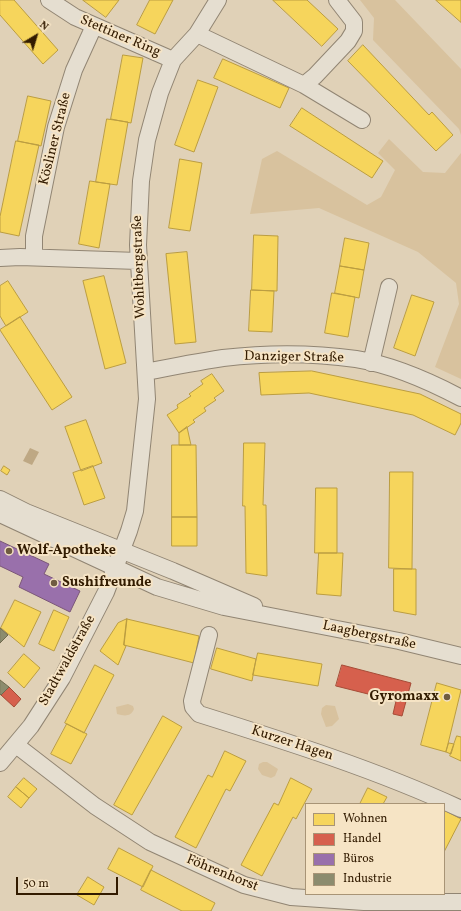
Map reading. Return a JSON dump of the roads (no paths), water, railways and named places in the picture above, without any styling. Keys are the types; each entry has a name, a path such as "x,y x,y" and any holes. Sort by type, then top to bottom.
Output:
{"street":[{"name":"Stettiner Ring","path":"49,0 75,17 173,60"},
{"name":"Wohltbergstraße","path":"123,551 135,511 147,399 138,261 138,218 141,181 147,140 160,93 173,60 197,34 218,0"},
{"path":"304,85 315,76 348,41 354,31 354,22 337,0"},
{"name":"Kösliner Straße","path":"34,258 34,236 56,127 74,70 94,26"},
{"path":"197,34 304,85 362,120"},
{"path":"0,258 138,261"},
{"path":"371,363 389,287"},
{"name":"Danziger Straße","path":"146,372 223,358 271,355 314,356 357,360 371,363 412,375 461,398"},
{"name":"Laagbergstraße","path":"0,499 26,512 224,592 277,617"},
{"name":"Laagbergstraße","path":"0,514 157,588 224,607 461,656"},
{"name":"Stadtwaldstraße","path":"0,763 31,726 62,678 116,569 123,551"},
{"name":"Kurzer Hagen","path":"209,635 192,701 193,707 199,714 342,761 420,790 461,809"},
{"name":"Föhrenhorst","path":"16,745 95,806 150,842 244,885 291,897 364,902 461,902"}],"place":[{"name":"Wolf-Apotheke","path":"9,551"},
{"name":"Sushifreunde","path":"54,583"},
{"name":"Gyromaxx","path":"447,697"}]}
